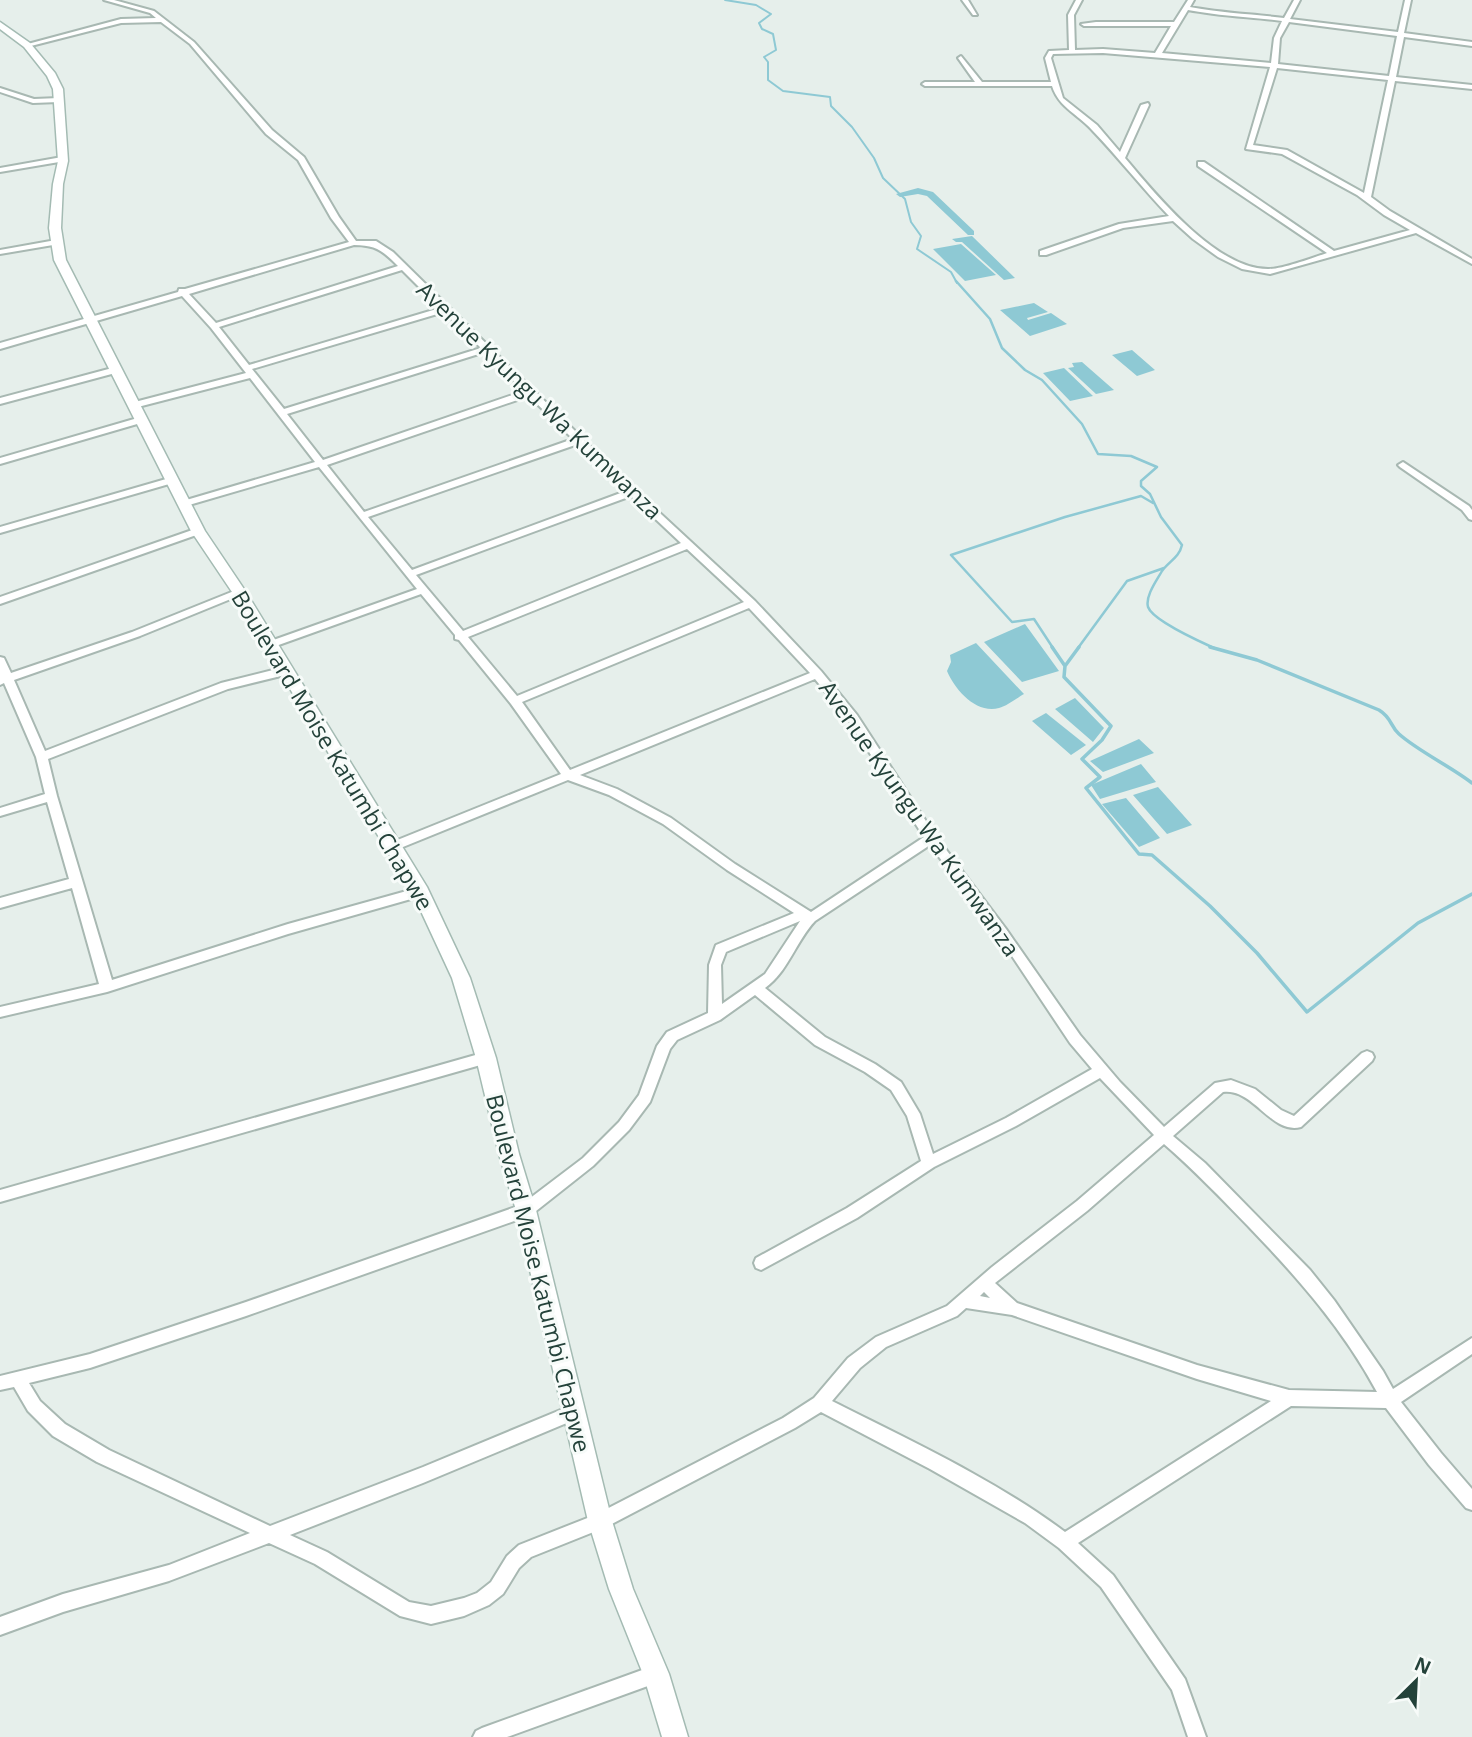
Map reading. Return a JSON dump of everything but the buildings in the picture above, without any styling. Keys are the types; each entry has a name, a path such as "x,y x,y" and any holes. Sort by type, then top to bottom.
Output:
{"street":[{"path":"0,346 88,318 354,243 335,218 301,159 269,132 192,43 152,12 107,0"},
{"path":"965,0 975,14"},
{"path":"1072,50 1071,15 1079,0"},
{"path":"1157,55 1191,0"},
{"path":"1297,0 1277,38 1275,65 1249,147 1284,152 1367,198 1387,213 1472,262"},
{"path":"1367,198 1408,0"},
{"path":"121,21 135,6"},
{"path":"1185,8 1472,44"},
{"path":"27,45 121,21 162,20"},
{"path":"1084,24 1123,22 1160,26 1175,23"},
{"name":"Boulevard Moise Katumbi Chapwe","path":"0,25 27,45 52,75 59,100 62,159 56,204 55,242 60,260 88,318 187,503 198,531 239,592 394,846 421,892 461,978 486,1058 526,1210 600,1521 621,1589 656,1674 675,1737"},
{"path":"1418,230 1270,272 1255,271 1236,263 1210,247 1174,218 1092,125 1061,100 1048,58 1051,52 1072,50 1157,55 1472,87"},
{"path":"961,58 980,84"},
{"path":"925,85 1056,84"},
{"path":"0,90 33,101 59,100"},
{"path":"1121,159 1145,105"},
{"path":"0,170 62,159"},
{"path":"1201,164 1332,254"},
{"path":"1043,253 1122,226 1174,218"},
{"path":"0,252 55,242"},
{"name":"Avenue Kyungu Wa Kumwanza","path":"354,243 373,243 390,254 632,492 751,603 817,674 853,718 931,838 1002,932 1075,1039 1101,1071 1165,1137 1200,1167 1306,1275 1336,1315 1390,1401 1472,1502"},
{"path":"214,326 403,267"},
{"path":"182,291 214,326 362,516 515,701 568,775 639,804 808,916"},
{"path":"0,461 249,371 446,309"},
{"path":"281,413 486,349"},
{"path":"0,401 116,370"},
{"path":"187,503 323,463 531,393"},
{"path":"362,516 580,440"},
{"path":"1403,465 1470,510"},
{"path":"0,530 173,480"},
{"path":"410,574 632,492"},
{"path":"0,601 198,531"},
{"path":"460,636 689,544"},
{"path":"270,645 423,590"},
{"path":"4,679 136,634 239,592"},
{"path":"515,701 751,603"},
{"path":"0,661 4,679 42,757 107,987"},
{"path":"42,757 225,686 285,671"},
{"path":"394,846 817,674"},
{"path":"0,813 51,796"},
{"path":"715,1016 715,965 720,949 808,916 931,838"},
{"path":"0,903 76,882"},
{"path":"0,1012 107,987 288,929 421,892"},
{"path":"0,1383 90,1361 270,1301 526,1210 588,1162 624,1126 645,1098 664,1046 672,1036 715,1016 756,988 778,968 808,916"},
{"path":"756,988 820,1041 870,1068 896,1086 913,1114 929,1163"},
{"path":"17,1378 34,1406 59,1430 103,1455 321,1558 406,1609 431,1615 483,1599 497,1588 513,1562 525,1551 600,1521 789,1423 820,1403 854,1363 881,1342 935,1321 965,1301 1165,1137 1220,1087 1229,1084 1243,1088 1292,1123 1301,1121 1367,1057"},
{"path":"0,1196 486,1058"},
{"path":"761,1262 852,1213 929,1163 1011,1122 1101,1071"},
{"path":"985,1283 1012,1308"},
{"path":"965,1301 1012,1308 1197,1371 1289,1398 1390,1401 1472,1345"},
{"path":"1065,1542 1289,1398"},
{"path":"820,1403 936,1463 1031,1517 1065,1542 1107,1581 1179,1685 1198,1737"},
{"path":"0,1626 63,1603 169,1573 423,1475 575,1412"},
{"path":"482,1737 656,1674"}],"water":[{"path":"972,236 1015,278 1004,280 962,242 952,239"},
{"path":"961,244 996,275 965,281 933,249"},
{"path":"1034,303 1048,312 1027,318 1028,320 1051,313 1067,324 1030,336 1000,310"},
{"path":"1132,350 1155,370 1137,376 1112,355"},
{"path":"1082,362 1114,390 1096,394 1068,368 1074,367 1072,363"},
{"path":"1064,368 1093,396 1070,401 1043,373"},
{"path":"1025,624 1059,671 1022,682 984,642"},
{"path":"976,643 1024,694 1002,707 990,709 975,704 961,693 947,671 951,662 950,655"},
{"path":"1075,698 1104,728 1093,742 1055,709"},
{"path":"1046,713 1086,745 1071,755 1032,721"},
{"path":"1139,739 1154,753 1103,772 1090,761"},
{"path":"1141,764 1156,782 1100,799 1091,785"},
{"path":"1158,787 1192,825 1167,834 1133,795"},
{"path":"1126,798 1160,838 1139,847 1102,804"}],"waterway":[{"path":"725,0 756,5 771,14 759,23 762,29 773,34 776,50 764,57 768,62 768,80 783,91 830,97 831,106 852,127 874,158 883,178 905,199 911,222 921,236 917,249 951,272 957,283"},
{"path":"900,194 918,191 930,194 971,233"},
{"path":"956,281 990,319 1002,348 1025,370 1042,380 1082,424 1098,454 1131,456 1157,467 1141,481 1141,486 1150,494 1161,517 1182,545 1179,553 1155,583 1148,598 1148,607 1168,625 1214,648"},
{"path":"1053,648 1034,619 1012,622 951,555 1065,517 1141,496 1153,503"},
{"path":"1078,648 1127,581 1164,568"},
{"path":"1052,647 1065,666"},
{"path":"1065,666 1079,647"},
{"path":"1210,647 1257,660 1379,710 1407,740 1472,783"},
{"path":"1065,666 1064,677 1111,726 1102,740 1082,759 1100,777 1086,788 1139,854 1152,855 1210,906 1257,953 1307,1012 1418,923 1472,894"}]}
